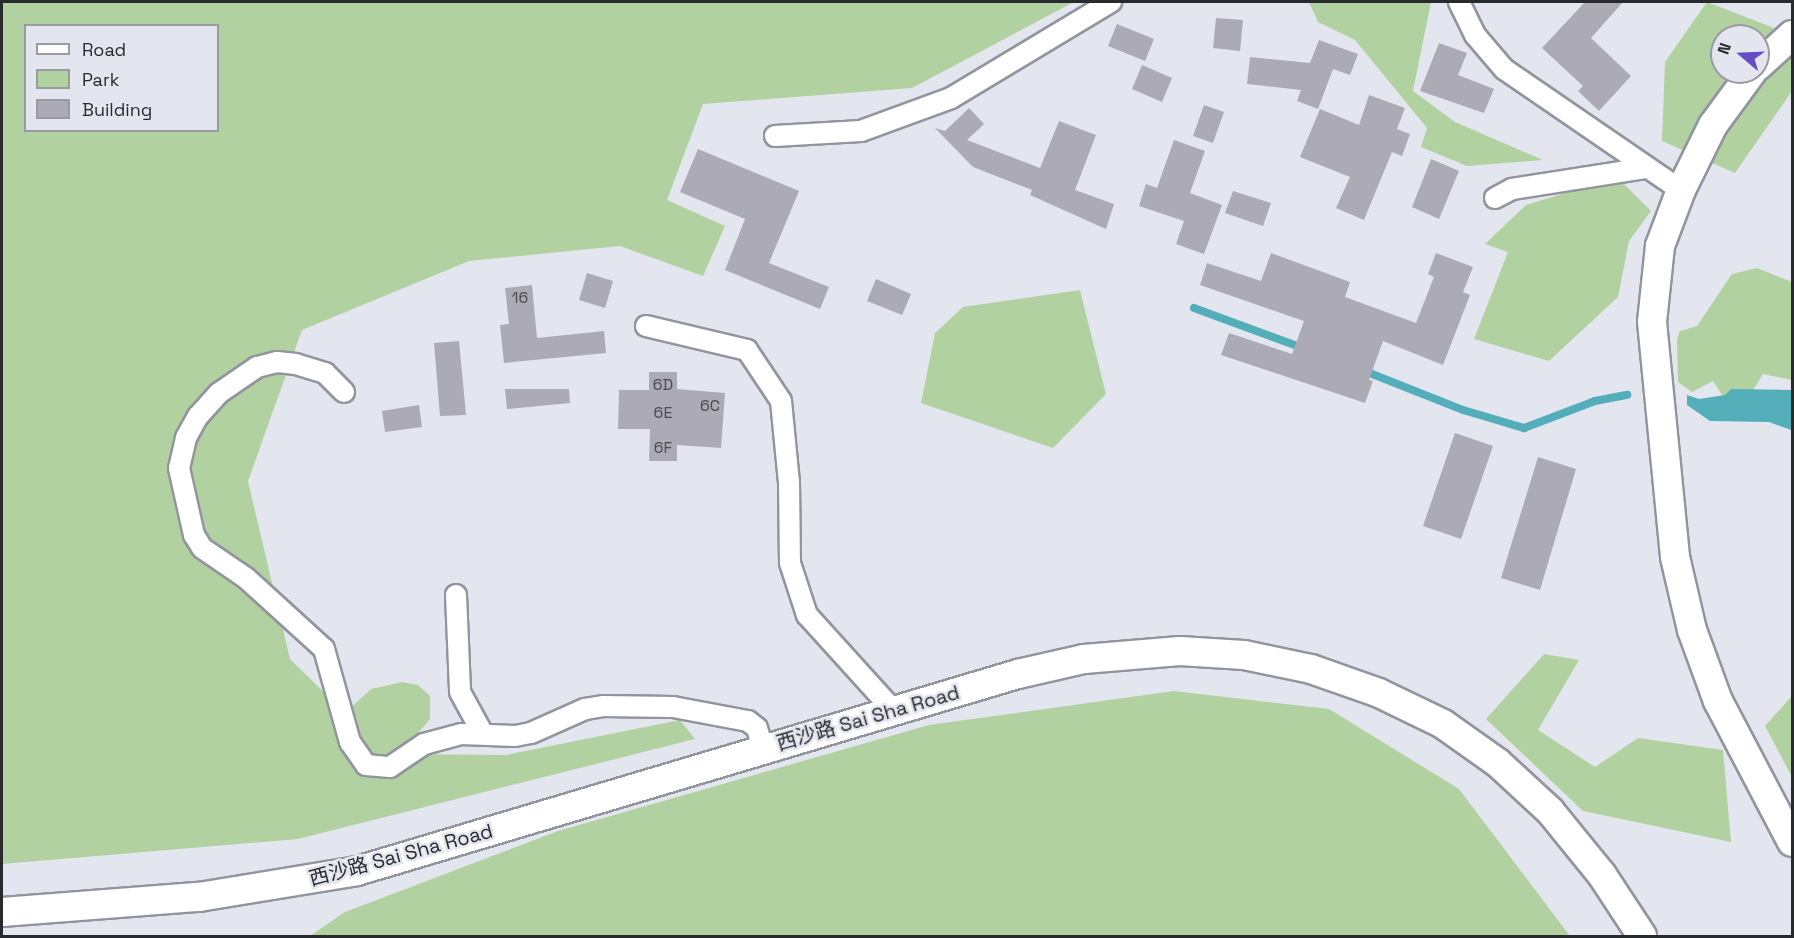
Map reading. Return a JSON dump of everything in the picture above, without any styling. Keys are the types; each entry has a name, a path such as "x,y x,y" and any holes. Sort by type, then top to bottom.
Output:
{"main road":[{"path":"1770,55 1792,35"},
{"path":"1743,84 1713,125 1681,190 1660,246 1652,322 1675,556 1692,630 1718,701 1792,842"},
{"name":"西沙路 Sai Sha Road","path":"2,912 199,897 357,871 1018,674 1112,655 1213,652 1320,672 1413,708 1498,763 1578,842 1642,936"}],"street":[{"path":"775,136 861,130 951,98 1111,2"},
{"path":"1460,2 1475,35 1504,69 1681,190"},
{"path":"1496,198 1512,189 1646,168"},
{"path":"646,326 747,350 781,401 789,482 790,562 807,615 894,711"},
{"path":"344,392 325,373 277,362 257,367 219,393 198,416 180,459 194,535 202,548 246,578 324,649 350,742 366,765 390,768 410,752 440,738 483,734 515,736 531,733 594,706 673,707 751,722 757,728 763,749"},
{"path":"456,595 460,692 483,734"}],"green space":[{"path":"2,2 1074,2 912,88 703,104 667,200 725,226 703,276 620,246 469,261 302,330 248,481 290,659 345,713 371,689 402,682 418,685 430,696 430,719 401,754 506,755 680,720 695,739 298,839 2,864"},
{"path":"1309,2 1431,2 1413,91 1455,122 1543,160 1467,166 1421,147 1427,128 1355,40 1318,22"},
{"path":"1707,2 1764,24 1710,24 1710,84 1770,84 1770,26 1792,35 1792,91 1735,173 1662,141 1665,62"},
{"path":"1598,183 1624,184 1651,211 1629,241 1618,297 1549,361 1474,339 1508,252 1485,244 1526,205"},
{"path":"1757,268 1792,282 1792,380 1763,374 1736,417 1713,381 1692,392 1678,382 1677,338 1680,331 1697,326 1732,274"},
{"path":"1080,290 1106,394 1053,448 921,403 935,333 963,307"},
{"path":"1544,654 1579,660 1538,730 1595,767 1638,738 1723,750 1731,842 1583,811 1486,719"},
{"path":"1174,691 1329,709 1459,789 1570,936 310,936 345,912 558,831 929,725"},
{"path":"1792,696 1792,777 1765,726"}],"water":[{"path":"1731,389 1792,390 1792,434 1791,430 1769,422 1710,421 1687,405 1687,395 1699,399 1725,395"}],"building":[{"path":"1585,2 1623,2 1591,38 1631,76 1599,111 1578,91 1583,86 1542,48"},
{"path":"1216,18 1243,20 1240,51 1213,48"},
{"path":"1117,24 1154,39 1145,61 1108,46"},
{"path":"1319,40 1358,54 1350,75 1333,69 1318,109 1297,101 1301,90 1247,84 1250,57 1310,63"},
{"path":"1439,43 1467,53 1458,75 1494,89 1484,113 1420,91"},
{"path":"1142,65 1172,78 1162,102 1132,89"},
{"path":"1369,95 1405,108 1397,129 1410,134 1402,156 1392,152 1364,220 1336,208 1350,177 1300,157 1320,109 1359,125"},
{"path":"1204,105 1224,112 1213,143 1193,136"},
{"path":"969,108 984,124 967,140 1040,168 1059,121 1096,135 1075,190 1114,204 1106,229 1030,195 1032,190 973,167 935,128 945,131"},
{"path":"1174,140 1205,151 1190,193 1222,205 1204,254 1176,244 1184,221 1139,206 1146,184 1157,188"},
{"path":"698,149 799,191 769,263 829,287 820,309 725,270 745,219 680,192"},
{"path":"1431,159 1459,171 1439,219 1412,207"},
{"path":"1233,191 1271,203 1263,226 1225,213"},
{"path":"1271,253 1350,282 1345,297 1416,323 1434,277 1428,274 1436,253 1473,267 1463,292 1470,295 1443,365 1383,341 1369,380 1373,381 1365,403 1221,355 1229,333 1292,354 1304,321 1200,285 1207,263 1261,281"},
{"path":"587,273 613,281 605,308 579,300"},
{"path":"876,279 911,294 902,315 867,301"},
{"path":"532,285 537,338 604,331 606,353 504,363 500,325 509,324 505,288"},
{"path":"459,341 466,415 440,416 434,343"},
{"path":"649,372 677,372 677,389 725,393 721,448 677,445 677,461 649,461 650,429 618,429 619,390 649,390"},
{"path":"505,389 569,389 570,403 507,409"},
{"path":"419,405 422,427 385,432 382,411"},
{"path":"1455,433 1493,446 1461,539 1423,526"},
{"path":"1538,457 1576,469 1540,590 1501,578"}],"waterway":[{"path":"1194,308 1303,348"},
{"path":"1362,370 1463,410 1524,428 1595,401 1627,395"}]}
